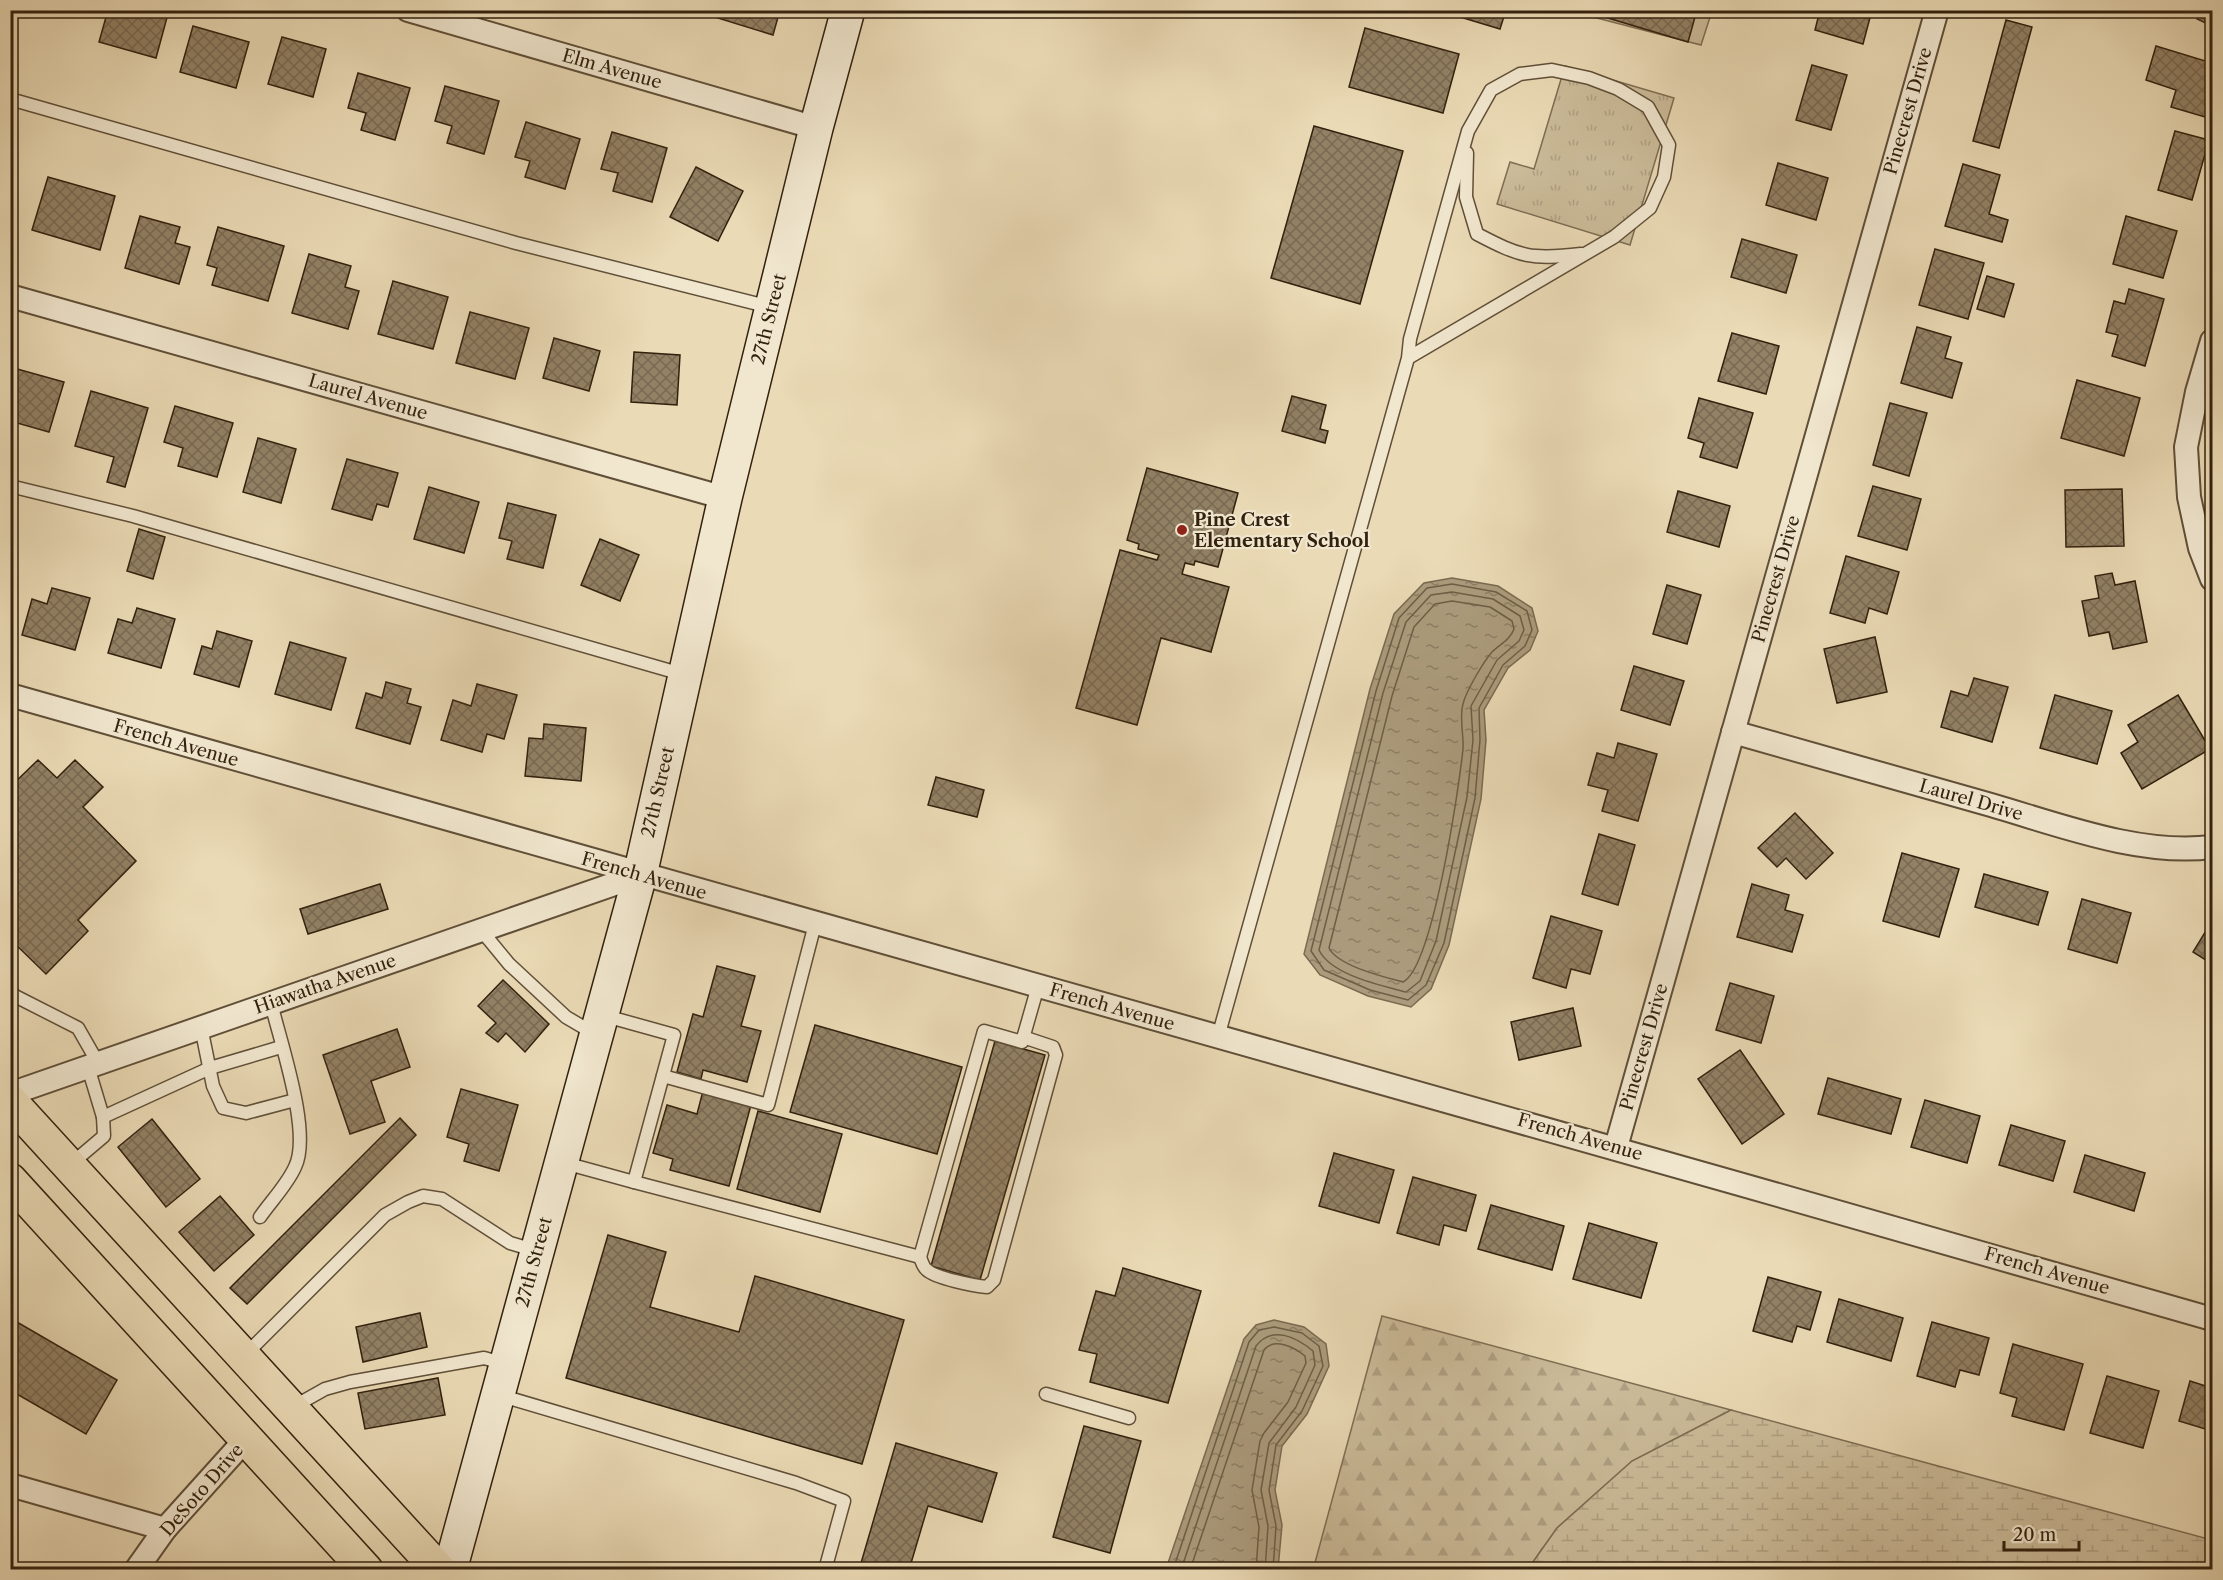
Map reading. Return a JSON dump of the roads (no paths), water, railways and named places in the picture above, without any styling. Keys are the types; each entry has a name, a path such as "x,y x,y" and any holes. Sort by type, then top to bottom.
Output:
{"main road":[{"name":"27th Street","path":"450,1569 640,875 725,498 816,128 848,10"},
{"path":"10,1101 439,1569"},
{"path":"10,1180 366,1569"}],"street":[{"name":"Elm Avenue","path":"408,10 816,128"},
{"name":"Pinecrest Drive","path":"1616,1148 1937,10"},
{"name":"Laurel Avenue","path":"10,296 725,498"},
{"path":"2212,341 2197,392 2186,447 2189,497 2200,548 2212,579"},
{"name":"French Avenue","path":"10,695 2212,1318"},
{"name":"Laurel Drive","path":"1733,732 2067,827 2139,845 2192,850 2212,847"},
{"name":"Hiawatha Avenue","path":"10,1094 640,875"},
{"name":"DeSoto Drive","path":"136,1569 165,1529 246,1439"},
{"path":"10,1485 165,1529"}],"lane":[{"path":"1218,1036 1408,358 1410,339 1467,130 1491,90 1520,74 1552,70 1589,78 1618,89 1648,107 1669,145 1664,177 1650,208 1614,237 1408,358"},
{"path":"10,99 516,243 771,308"},
{"path":"1467,130 1466,197 1477,234 1511,252 1532,257 1588,253"},
{"path":"10,486 133,516 685,675"},
{"path":"663,1076 768,1105 815,924"},
{"path":"481,930 509,964 566,1017 598,1025 674,1035 634,1182"},
{"path":"1023,1037 1053,1047 1056,1055 994,1280 987,1287 978,1287 928,1272 922,1265 920,1257 984,1030 1022,1042 1023,1037 1038,986"},
{"path":"10,990 15,996 78,1028 93,1065 103,1117 104,1136 70,1165"},
{"path":"260,1217 296,1167 301,1144 295,1100 271,1003"},
{"path":"201,1027 213,1086 223,1108 246,1113 295,1100"},
{"path":"103,1117 210,1068 281,1047"},
{"path":"561,1162 920,1257"},
{"path":"244,1356 385,1215 423,1196 442,1199 510,1243 537,1251"},
{"path":"292,1408 326,1389 350,1382 484,1358 506,1364"},
{"path":"1046,1394 1130,1418"},
{"path":"498,1395 796,1483 844,1501 825,1569"}],"water":[{"path":"1452,578 1498,586 1532,608 1538,631 1530,650 1508,668 1484,710 1486,740 1481,799 1449,945 1431,989 1411,1007 1368,996 1320,975 1304,954 1370,689 1394,614 1424,583"},
{"path":"1274,1320 1304,1327 1326,1344 1329,1366 1307,1414 1282,1446 1275,1490 1282,1525 1278,1569 1166,1569 1244,1339 1256,1325"}],"place":[{"name":"Pine Crest Elementary School","path":"1182,530"}]}
